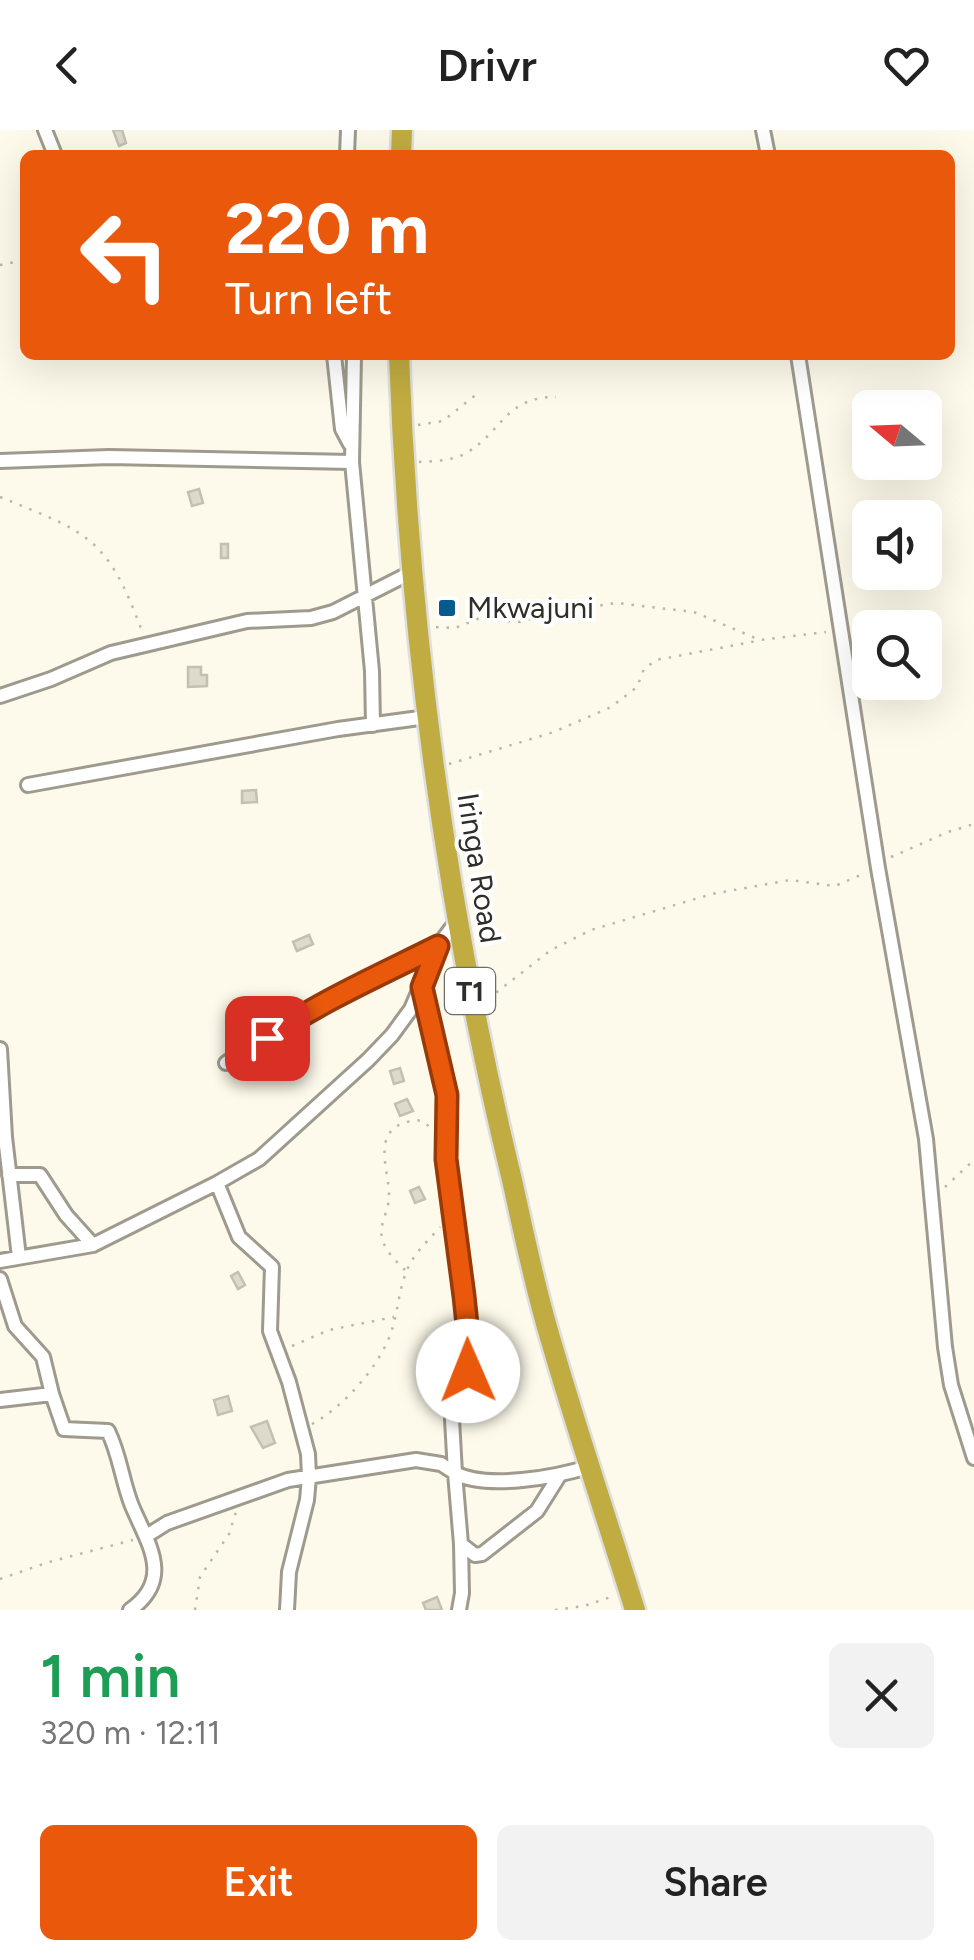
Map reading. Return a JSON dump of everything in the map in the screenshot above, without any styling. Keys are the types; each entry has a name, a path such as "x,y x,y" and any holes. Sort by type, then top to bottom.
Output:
{"highway":[{"name":"Iringa Road","path":"399,360 410,573 456,922 484,1066 547,1326 635,1610"}],"street":[{"path":"335,360 342,429 352,446"},
{"path":"354,360 352,462 372,671 373,725"},
{"path":"799,360 878,868 926,1139 951,1385 974,1458"},
{"path":"0,461 109,457 352,462"},
{"path":"0,696 51,680 111,654 247,621 311,618 333,612 410,573"},
{"path":"28,785 133,764 427,717"},
{"path":"0,1262 93,1244 216,1184 259,1158 368,1060 411,1009 438,946 456,922"},
{"path":"226,1062 307,1010 438,946"},
{"path":"422,987 444,1074 451,1206 470,1353 452,1419 461,1544 462,1592 458,1610"},
{"path":"0,1050 19,1257"},
{"path":"10,1175 36,1174 43,1178 66,1215 93,1244"},
{"path":"216,1184 239,1237 272,1267 270,1332 290,1382 302,1429 309,1477 289,1572 287,1610"},
{"path":"0,1279 15,1326 43,1357 64,1429 108,1431 133,1507 148,1535 154,1564 149,1593 130,1610"},
{"path":"0,1400 52,1394"},
{"path":"148,1535 167,1523 268,1486 416,1460 441,1464 473,1480 559,1476 591,1466"},
{"path":"461,1544 475,1555 488,1551 537,1511 559,1476"}],"path":[{"path":"402,426 444,421 478,392"},
{"path":"403,462 437,461 465,454 514,409 540,396 556,396"},
{"path":"0,497 86,535 124,582 148,646"},
{"path":"416,619 435,627 455,628 477,618 520,622 573,609 636,604 694,612 760,640"},
{"path":"433,768 492,753 602,712 636,687 644,670 656,660 760,640 824,632 842,636"},
{"path":"474,1008 551,950 591,930 712,894 790,880 835,886 878,868 908,848 974,824"},
{"path":"406,1271 388,1250 381,1234 388,1204 385,1138 398,1125 420,1120 446,1142"},
{"path":"932,1198 974,1160"},
{"path":"302,1429 322,1419 372,1368 389,1338 406,1271 418,1250 445,1220 451,1206"},
{"path":"276,1351 329,1330 395,1317"},
{"path":"196,1610 200,1577 229,1534 240,1498"},
{"path":"0,1579 148,1535"},
{"path":"556,1610 596,1602 628,1588"}],"building":[{"path":"113,130 122,130 126,143 119,146"},
{"path":"199,489 203,503 192,506 188,492"},
{"path":"221,544 228,544 228,558 221,558"},
{"path":"188,667 201,667 201,675 207,675 207,686 188,687"},
{"path":"256,790 257,802 242,803 242,791"},
{"path":"309,935 313,944 297,951 293,942"},
{"path":"400,1068 404,1081 394,1084 390,1071"},
{"path":"407,1099 413,1111 400,1116 395,1104"},
{"path":"419,1187 425,1199 415,1203 410,1191"},
{"path":"238,1272 245,1285 238,1289 231,1276"},
{"path":"228,1396 232,1411 218,1415 214,1400"},
{"path":"267,1421 275,1443 263,1448 251,1427"},
{"path":"437,1597 442,1610 426,1610 423,1603"}],"place":[{"name":"Mkwajuni","path":"447,608"}],"route":[{"path":"267,1038 307,1010 438,946 422,987 447,1095 446,1159 470,1353 468,1371"}]}
